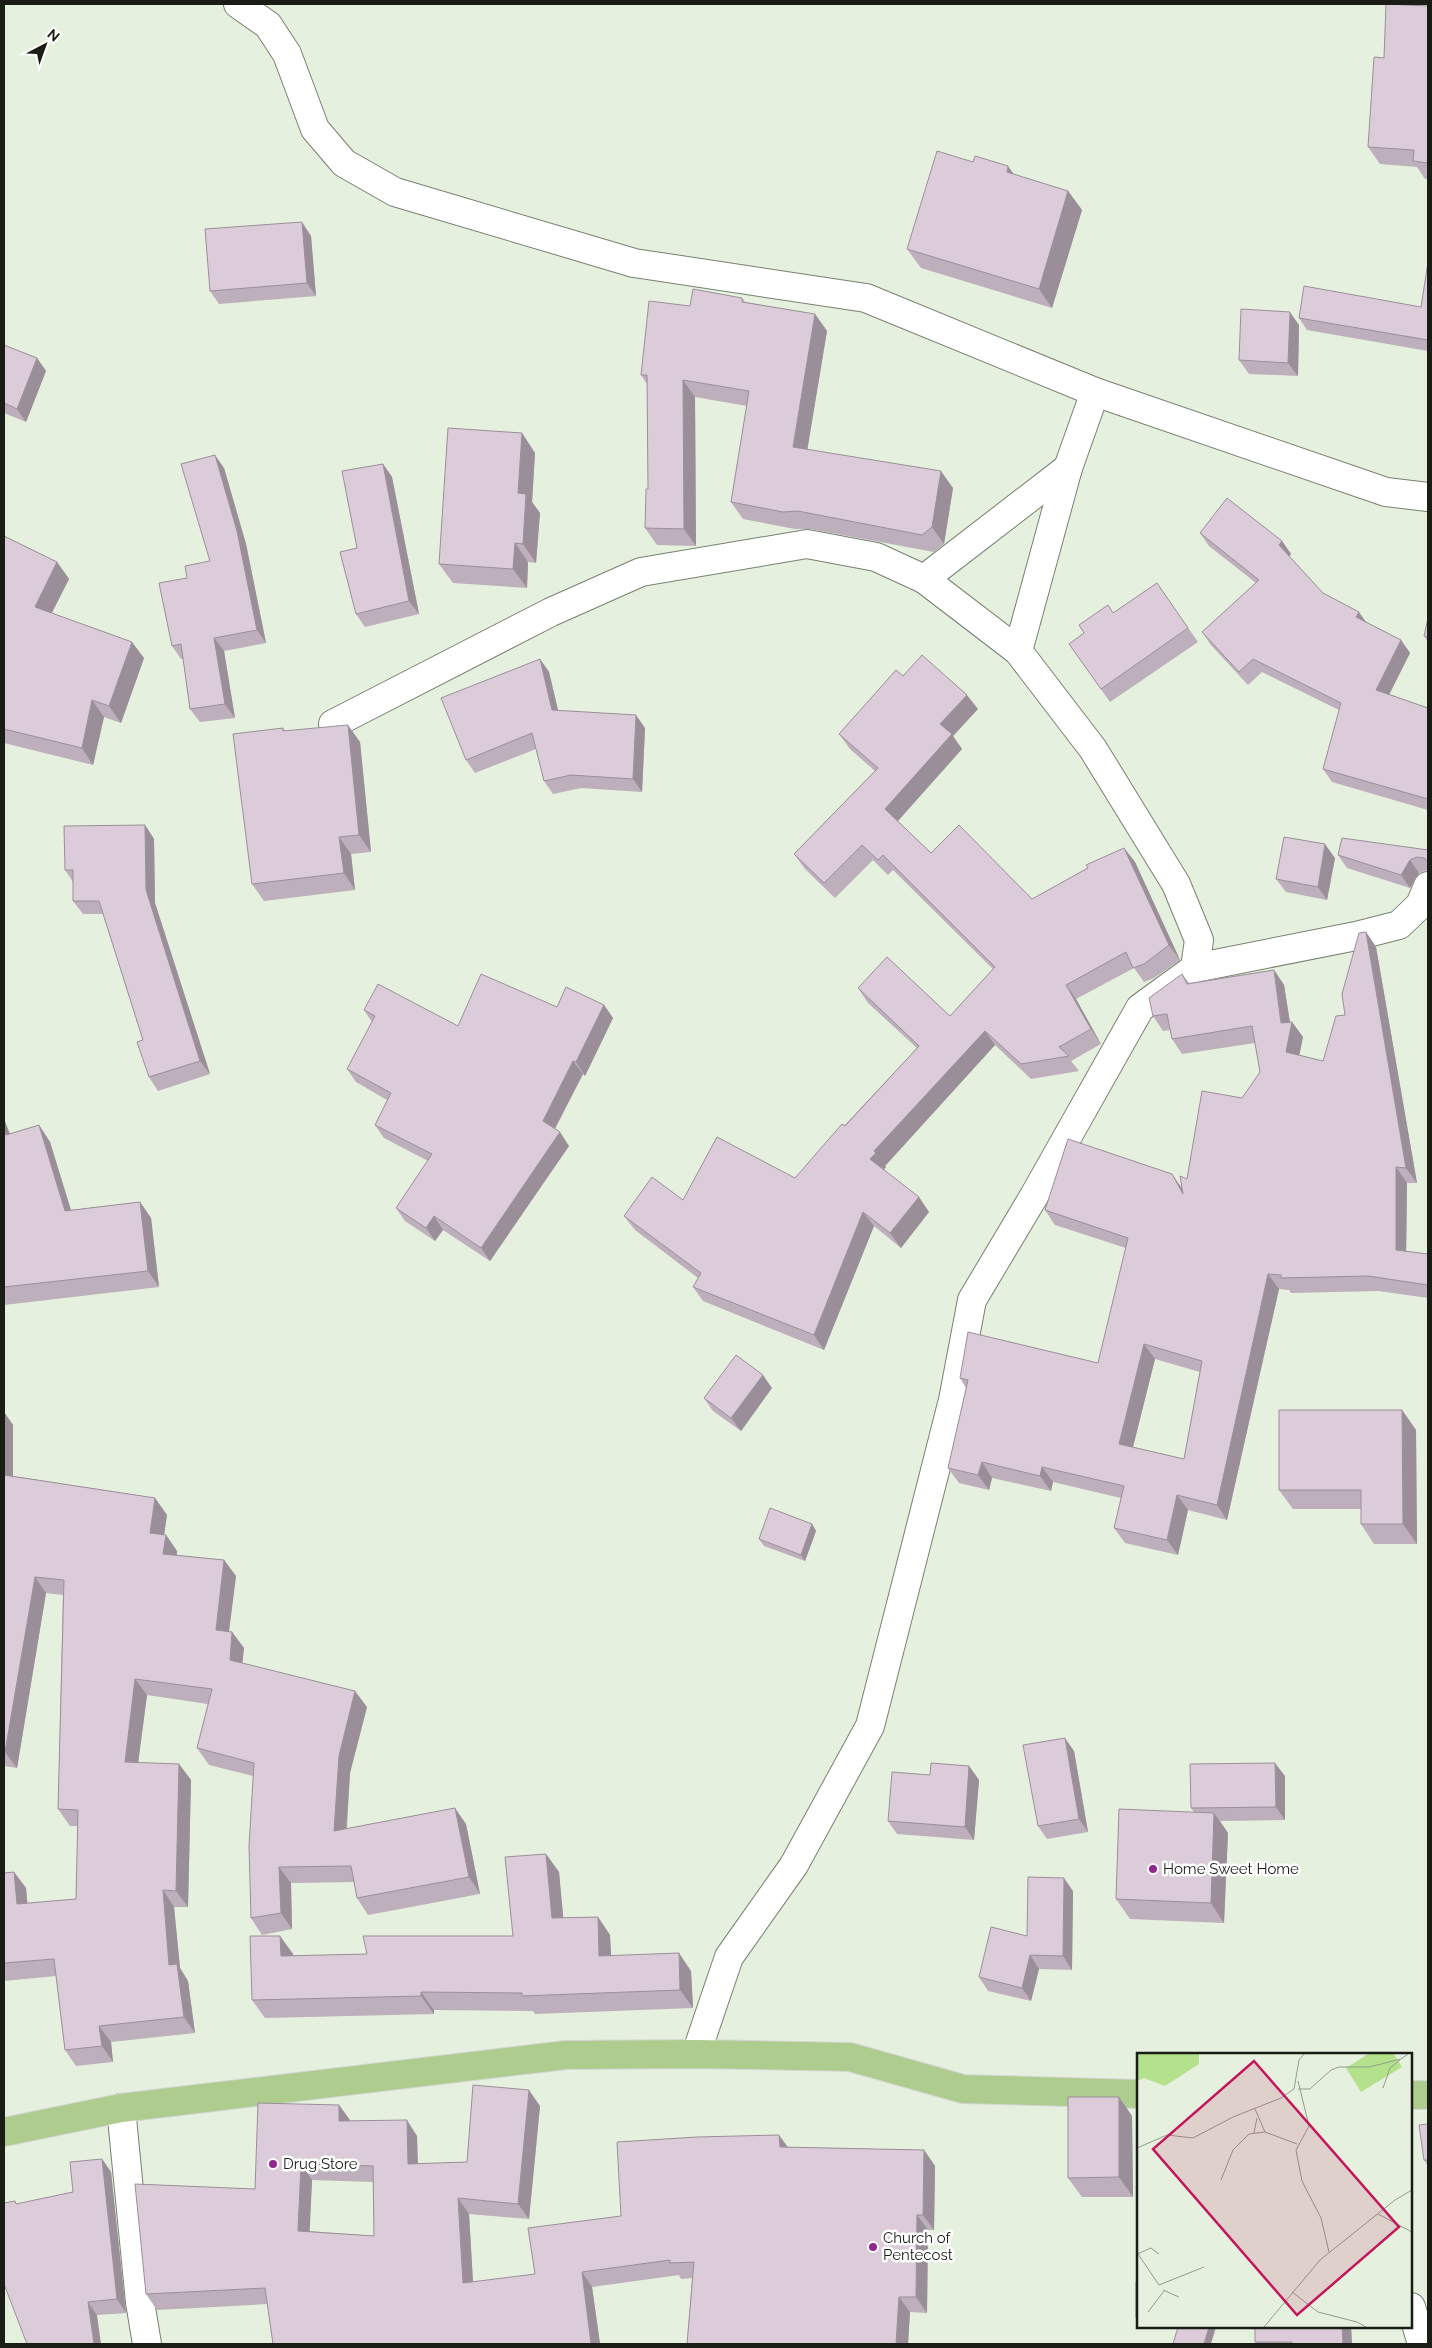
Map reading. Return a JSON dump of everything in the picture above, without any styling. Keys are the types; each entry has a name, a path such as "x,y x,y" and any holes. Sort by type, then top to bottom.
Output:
{"main road":[{"path":"4,2132 121,2108 566,2055 696,2054 850,2057 963,2089 1137,2094"},
{"path":"1412,2095 1428,2095"}],"street":[{"path":"238,4 268,25 287,54 315,129 344,162 395,192 634,263 866,298 1095,392 1386,492 1428,497"},
{"path":"1018,650 1068,468 1095,392"},
{"path":"924,580 1068,468"},
{"path":"333,724 551,612 641,572 807,544 876,557 924,580 1018,650 1093,749 1176,884 1199,940 1195,968"},
{"path":"696,2054 729,1957 794,1866 870,1726 891,1635 953,1400 972,1300 1034,1196 1140,1008 1195,968 1356,936 1399,925 1420,905 1428,886"},
{"path":"121,2108 140,2302 147,2344"},
{"path":"1412,2309 1422,2344"}],"building":[{"path":"1386,4 1428,6 1428,163 1413,161 1414,150 1368,147 1374,57 1384,58"},
{"path":"937,151 973,162 975,156 1008,166 1007,172 1068,191 1039,289 907,249"},
{"path":"302,222 307,283 210,291 205,229"},
{"path":"1428,262 1428,340 1299,318 1304,286 1421,307"},
{"path":"693,289 742,298 742,302 815,314 793,447 941,471 932,527 922,535 798,511 783,512 731,502 749,391 683,380 684,529 645,528 646,489 648,489 647,375 641,375 649,301 690,306"},
{"path":"1241,309 1290,312 1288,363 1239,360"},
{"path":"4,345 37,358 17,409 4,403"},
{"path":"448,428 522,433 518,493 526,494 523,544 515,543 513,569 439,564"},
{"path":"215,455 237,531 257,630 214,638 225,704 190,709 181,644 172,646 159,583 187,578 185,566 210,561 181,464"},
{"path":"383,464 409,601 356,614 340,552 357,548 342,471"},
{"path":"1227,498 1282,541 1279,545 1323,593 1359,612 1356,617 1401,640 1376,690 1428,708 1428,799 1323,769 1341,703 1253,659 1239,672 1202,632 1259,580 1200,533"},
{"path":"4,536 57,562 35,607 132,642 109,706 92,700 82,748 4,729"},
{"path":"1157,583 1188,628 1101,689 1069,644 1084,633 1079,625 1108,605 1113,613"},
{"path":"1428,618 1428,637 1424,636"},
{"path":"922,655 967,695 940,724 952,734 885,809 931,853 959,825 1032,899 1088,868 1086,865 1124,848 1169,945 1144,964 1133,968 1126,952 1066,985 1091,1029 1059,1047 1069,1056 1021,1064 985,1031 874,1151 876,1153 870,1159 919,1197 890,1233 863,1212 814,1335 693,1287 701,1273 624,1216 652,1177 683,1200 717,1137 795,1178 842,1124 845,1126 919,1046 858,988 887,957 950,1016 995,967 883,855 878,860 862,845 824,883 794,854 878,768 839,734 896,670 903,676"},
{"path":"540,659 552,710 636,715 633,779 571,775 544,781 532,733 466,760 441,698"},
{"path":"348,725 359,835 339,837 344,873 252,884 233,734 283,728 283,731"},
{"path":"145,825 146,890 200,1061 149,1077 137,1042 143,1040 99,901 73,901 73,870 65,870 64,826"},
{"path":"1284,837 1325,844 1318,887 1276,879"},
{"path":"1342,838 1428,850 1428,861 1417,857 1410,860 1401,875 1338,855"},
{"path":"1366,932 1406,1168 1396,1167 1396,1250 1428,1254 1428,1285 1368,1276 1281,1278 1281,1275 1268,1274 1217,1505 1177,1495 1167,1540 1114,1528 1124,1486 1042,1467 1040,1476 982,1462 978,1475 948,1468 968,1380 960,1378 968,1332 1098,1363 1128,1238 1045,1210 1068,1139 1172,1174 1183,1194 1180,1176 1187,1179 1202,1091 1242,1098 1260,1072 1252,1026 1172,1039 1167,1014 1153,1016 1149,998 1182,974 1187,984 1274,970 1281,1023 1292,1022 1286,1052 1323,1061 1336,1016 1345,1015 1342,994 1359,933","holes":["1144,1344 1202,1361 1184,1459 1119,1444"]},
{"path":"481,974 557,1007 566,987 604,1005 576,1062 573,1061 543,1121 560,1132 481,1248 434,1216 426,1228 396,1208 432,1154 375,1125 391,1093 347,1069 375,1016 364,1010 378,984 458,1026"},
{"path":"39,1125 65,1211 140,1202 148,1271 4,1287 4,1131 6,1135"},
{"path":"736,1355 763,1375 731,1418 704,1398"},
{"path":"1279,1410 1402,1410 1403,1524 1361,1524 1361,1490 1279,1490"},
{"path":"4,1475 155,1498 150,1533 166,1535 163,1554 224,1560 216,1630 232,1632 230,1660 355,1691 339,1756 334,1831 455,1808 469,1877 357,1898 351,1866 279,1867 281,1913 251,1918 249,1846 254,1763 197,1748 212,1689 135,1679 125,1762 179,1764 176,1891 163,1890 169,1965 177,1964 184,2017 99,2026 102,2046 65,2050 54,1959 4,1963 4,1873 14,1872 17,1904 76,1899 78,1810 58,1809 64,1580 35,1577 4,1752"},
{"path":"770,1508 812,1524 801,1555 759,1539"},
{"path":"1065,1738 1079,1819 1038,1826 1023,1745"},
{"path":"931,1763 969,1766 965,1827 888,1821 892,1772 930,1775"},
{"path":"1275,1763 1276,1807 1191,1808 1190,1764"},
{"path":"1119,1809 1214,1813 1211,1903 1116,1899"},
{"path":"546,1854 552,1918 598,1917 599,1956 679,1953 680,1990 522,1996 522,1993 421,1992 421,1996 252,2000 250,1936 280,1936 281,1956 367,1954 363,1936 513,1936 505,1857"},
{"path":"1028,1877 1064,1878 1063,1956 1030,1955 1022,1988 979,1977 991,1927 1027,1936"},
{"path":"473,2085 529,2090 518,2204 458,2198 463,2283 535,2274 528,2228 621,2216 617,2142 697,2137 779,2135 780,2147 924,2150 923,2215 917,2215 916,2297 899,2297 896,2344 687,2344 694,2262 670,2263 670,2260 582,2272 591,2344 273,2344 265,2288 146,2294 135,2184 255,2189 258,2103 339,2105 339,2121 407,2120 408,2164 467,2162","holes":["301,2164 373,2166 374,2236 298,2231"]},
{"path":"1068,2097 1119,2097 1119,2177 1068,2178"},
{"path":"1428,2124 1428,2160 1424,2160 1419,2125"},
{"path":"102,2159 117,2299 88,2302 94,2344 27,2344 4,2284 4,2203 15,2201 16,2204 73,2192 70,2162"},
{"path":"1136,2282 1137,2282 1137,2317"},
{"path":"1178,2328 1209,2328 1204,2344 1173,2344"},
{"path":"1255,2328 1342,2328 1343,2344 1255,2342"}],"place":[{"name":"Home Sweet Home","path":"1153,1869"},
{"name":"Drug Store","path":"273,2164"},
{"name":"Church of Pentecost","path":"873,2247"}]}
